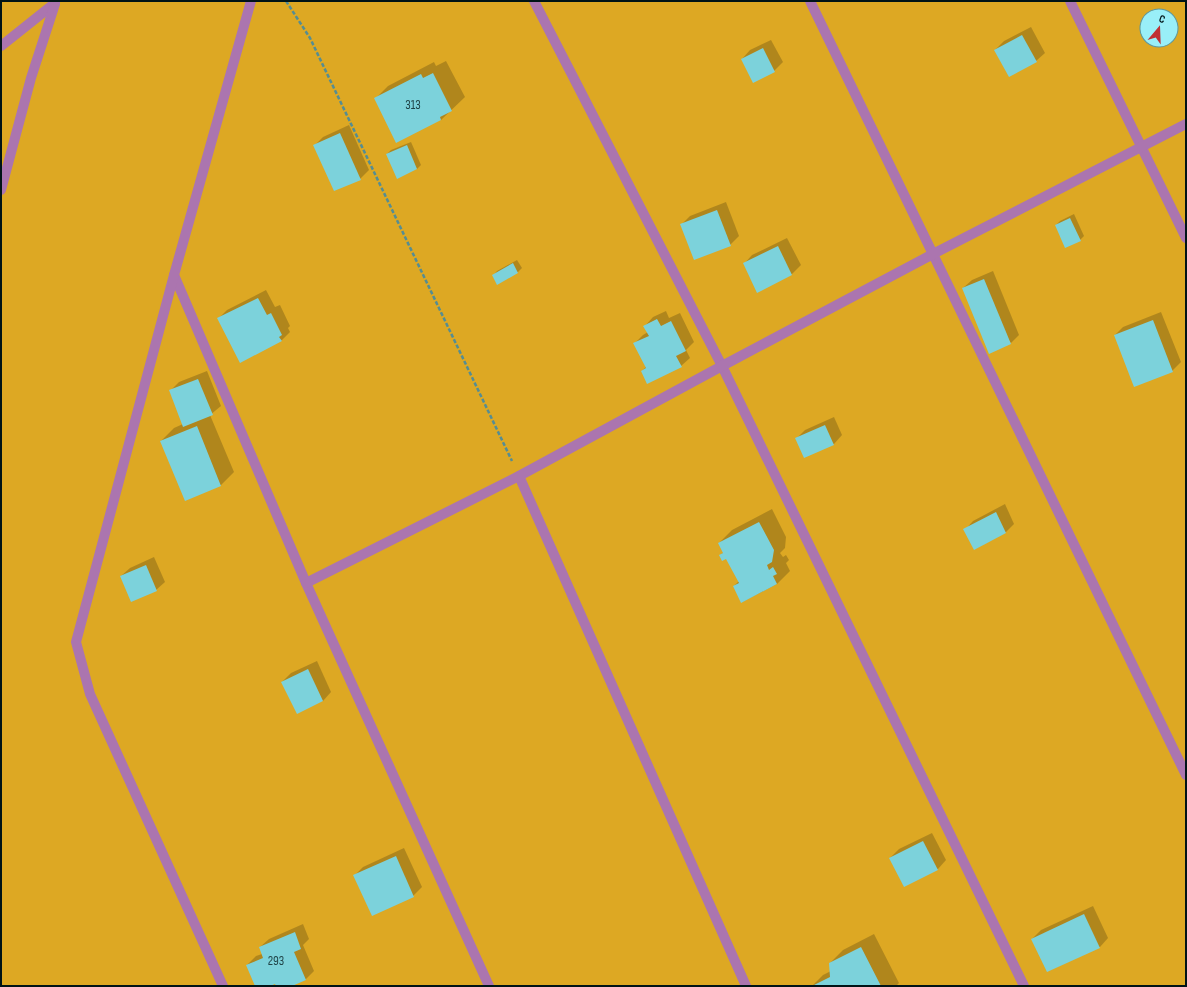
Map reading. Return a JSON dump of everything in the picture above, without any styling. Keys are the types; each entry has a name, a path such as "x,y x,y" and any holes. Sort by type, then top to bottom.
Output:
{"lane":[{"path":"223,986 90,694 76,642 174,275 251,1"},
{"path":"534,1 722,366 1024,986"},
{"path":"810,1 1186,775"},
{"path":"1070,1 1186,238"},
{"path":"1,46 57,2"},
{"path":"1,190 31,78 57,2"},
{"path":"306,583 519,476 933,254 1186,124"},
{"path":"174,275 306,583 489,986"},
{"path":"519,476 746,986"}],"path":[{"path":"286,1 310,38 519,476"}],"shaded area":[{"path":"1,1 1186,1 1186,986 1,986"}],"building":[{"path":"1022,35 1037,62 1009,77 994,50"},
{"path":"763,48 775,72 753,83 741,59"},
{"path":"433,73 452,111 440,117 441,120 396,143 374,98 421,74 423,78"},
{"path":"340,133 361,180 334,191 313,145"},
{"path":"407,145 417,169 397,179 386,154"},
{"path":"717,210 731,246 694,260 680,224"},
{"path":"1070,218 1081,241 1065,248 1055,225"},
{"path":"778,246 792,275 757,293 743,263"},
{"path":"513,263 518,273 497,285 492,275"},
{"path":"984,279 1011,344 989,354 962,288"},
{"path":"258,298 267,315 271,313 282,335 279,337 282,341 240,363 217,318"},
{"path":"657,319 661,326 671,321 686,351 676,356 682,367 647,384 641,371 646,368 633,343 649,336 643,326"},
{"path":"1153,320 1173,372 1134,387 1114,335"},
{"path":"198,379 213,415 183,427 169,390"},
{"path":"825,425 834,445 804,458 795,438"},
{"path":"197,426 221,486 185,501 160,441"},
{"path":"996,512 1006,533 974,550 963,529"},
{"path":"759,522 774,550 772,562 767,565 769,570 773,567 777,574 773,576 777,584 741,603 733,586 739,583 726,559 722,561 719,555 723,553 718,543"},
{"path":"146,565 157,591 131,602 120,576"},
{"path":"308,669 323,701 297,714 281,682"},
{"path":"923,841 938,870 904,887 889,858"},
{"path":"396,856 414,897 372,916 353,875"},
{"path":"1084,914 1100,948 1047,972 1031,939"},
{"path":"295,932 301,949 294,952 306,980 292,986 276,986 275,984 270,986 255,986 246,965 263,958 259,947"},
{"path":"861,947 881,986 812,986 830,977 829,963"}]}
